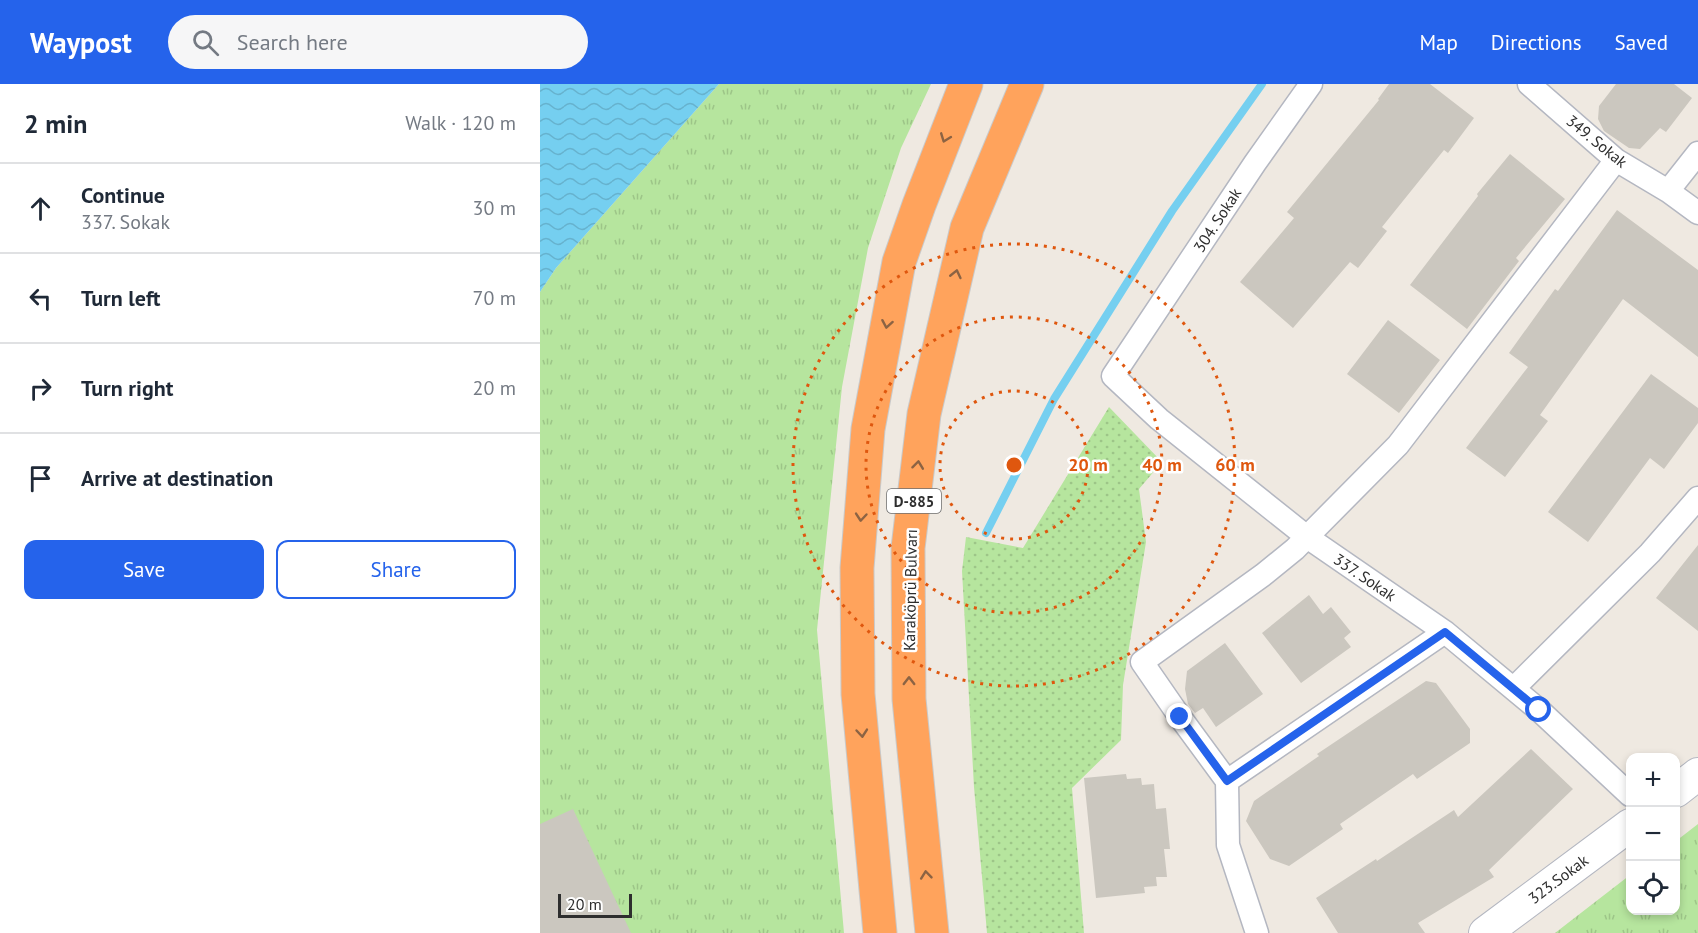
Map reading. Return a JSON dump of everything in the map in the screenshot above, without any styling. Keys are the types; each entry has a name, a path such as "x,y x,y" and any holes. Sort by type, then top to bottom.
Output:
{"highway":[{"name":"D-885","path":"880,933 858,694 857,568 868,429 899,262 966,84"},
{"name":"Karaköprü Bulvarı","path":"932,933 909,699 908,548 924,414 967,228 1027,84"}],"street":[{"name":"304. Sokak","path":"1125,358 1255,163 1311,84"},
{"name":"349. Sokak","path":"1529,84 1616,160 1668,190 1698,213"},
{"path":"1668,190 1698,153"},
{"path":"1257,933 1228,845 1227,781 1142,662 1263,575 1295,549 1398,446 1616,160"},
{"name":"337. Sokak","path":"1125,358 1113,376 1159,418 1306,537 1445,632 1514,688 1626,791"},
{"path":"1514,688 1650,553 1698,498"},
{"path":"1227,781 1445,632"},
{"path":"1680,788 1698,774"},
{"name":"323.Sokak","path":"1485,933 1626,828"}],"green space":[{"path":"719,84 931,84 901,148 868,248 842,387 817,630 844,933 540,933 540,292 556,268"},
{"path":"1109,407 1162,462 1139,489 1146,542 1123,685 1121,740 1072,788 1084,933 987,933 974,787 962,571 966,537 1023,548"},
{"path":"1698,824 1698,933 1555,933 1626,878 1626,915 1680,915 1680,838"}],"water":[{"path":"540,84 719,84 556,268 540,292"}],"building":[{"path":"1389,84 1430,84 1474,118 1448,153 1444,150 1382,227 1387,231 1358,268 1350,262 1293,328 1240,282 1294,218 1287,212 1379,100"},
{"path":"1616,84 1674,84 1692,98 1666,132 1660,128 1640,149 1629,148 1604,131 1598,119 1599,106"},
{"path":"1510,154 1565,199 1516,258 1519,261 1467,329 1410,285 1478,196 1477,194"},
{"path":"1617,210 1698,270 1698,357 1623,299 1540,415 1548,421 1505,477 1466,448 1528,367 1509,353 1555,289 1558,291"},
{"path":"1388,320 1440,360 1399,413 1347,374"},
{"path":"1651,374 1698,408 1698,423 1664,469 1650,458 1588,542 1548,512"},
{"path":"1698,545 1698,631 1656,598"},
{"path":"1309,595 1323,614 1331,607 1351,632 1344,638 1351,647 1301,683 1262,633"},
{"path":"1225,643 1263,694 1216,727 1203,708 1195,713 1188,704 1185,689 1187,671"},
{"path":"1426,681 1436,683 1470,729 1470,743 1417,779 1413,774 1340,824 1343,829 1289,866 1270,859 1246,821 1254,801 1319,756 1317,754"},
{"path":"1531,749 1573,789 1489,870 1494,877 1418,923 1425,933 1338,933 1316,898 1454,810 1458,817"},
{"path":"1126,774 1127,779 1141,778 1142,785 1154,784 1156,809 1166,808 1170,849 1164,849 1167,877 1156,877 1157,886 1144,887 1145,893 1096,898 1084,778"},
{"path":"573,809 631,933 540,933 540,824"}],"waterway":[{"path":"986,533 1054,399 1172,211 1262,84"}],"route":[{"path":"1180,717 1227,781 1445,632 1539,710"}]}
